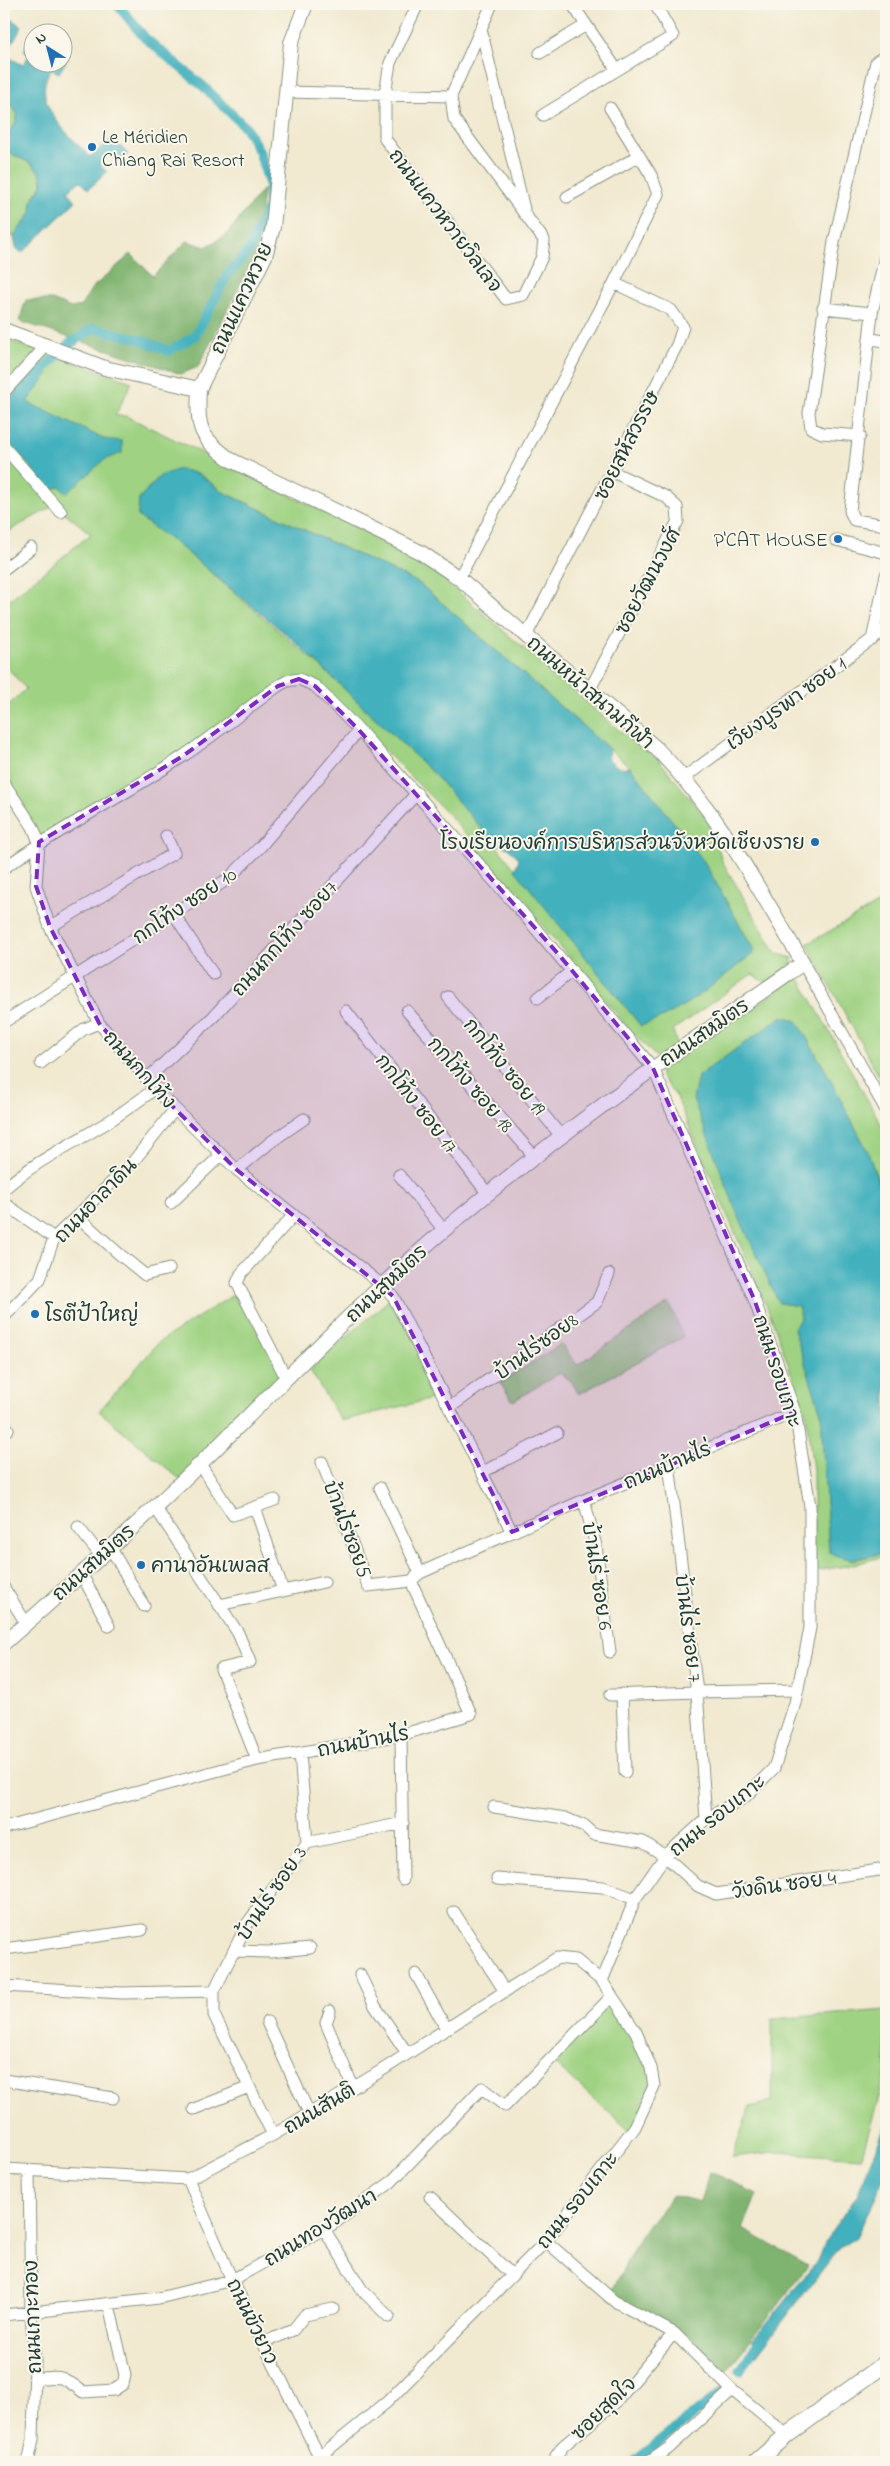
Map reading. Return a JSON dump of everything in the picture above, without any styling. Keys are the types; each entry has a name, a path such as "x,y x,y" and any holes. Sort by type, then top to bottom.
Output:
{"main road":[{"path":"756,2462 787,2435 886,2363"}],"street":[{"name":"ถนนแควหวาย","path":"199,389 265,256 272,227 291,43 306,4"},
{"name":"ถนนแควหวายวิลเลจ","path":"418,4 390,63 385,94 385,139 506,299 523,295 542,257 544,240 454,119 451,96"},
{"path":"286,92 451,96 492,4"},
{"path":"572,4 617,70"},
{"path":"543,115 673,36 655,4"},
{"path":"540,53 586,25"},
{"name":"ถนนแควหวายวิลเลจ","path":"481,29 526,216"},
{"path":"860,436 822,433 811,428 809,414 834,242 876,62 886,55"},
{"path":"459,578 614,283 658,194 656,184 610,108"},
{"path":"567,197 640,156"},
{"path":"886,253 872,313 860,436 850,511 854,520 886,525"},
{"name":"ซอยสหัสวรรษ","path":"526,636 613,472 677,345 683,327 671,310 614,283"},
{"path":"823,308 872,313"},
{"path":"4,330 104,368 199,389"},
{"path":"870,339 886,341"},
{"path":"4,392 46,346"},
{"name":"ถนนหน้าสนามกีฬา","path":"199,389 198,420 210,445 231,460 420,552 459,578 656,748 685,777 715,817 803,963 886,1110"},
{"path":"4,447 61,512"},
{"name":"ซอยวัฒนวงศ์","path":"589,691 678,521 677,507 666,497 613,472"},
{"path":"836,540 886,553"},
{"path":"4,569 31,548"},
{"path":"872,640 886,574"},
{"name":"เวียงบูรพา ซอย 1","path":"685,777 886,629"},
{"name":"ถนน รอบเกาะ","path":"4,868 39,842 84,818 183,756 286,681 299,679 315,686 417,793 572,971 653,1068 754,1299 795,1412 810,1506 810,1628 798,1690 774,1768 745,1797 706,1820 665,1856 635,1899 602,1981 636,2032 651,2068 654,2086 635,2127 546,2241 387,2402 318,2460"},
{"name":"กกโท้ง ซอย 10","path":"4,1022 228,879 359,730"},
{"path":"4,784 8,801 33,827 39,842"},
{"name":"ถนนกกโท้ง ซอย7","path":"147,1079 213,1017 417,793"},
{"path":"50,927 174,853 166,836"},
{"name":"ถนนกกโท้ง","path":"39,842 36,886 50,927 99,1023 155,1089 221,1155 293,1216 382,1285"},
{"path":"174,914 213,974"},
{"name":"ถนนสหมิตร","path":"4,1643 200,1464 382,1285 444,1230 534,1156 653,1068 803,963"},
{"path":"538,998 572,971"},
{"name":"กกโท้ง ซอย 19","path":"448,996 561,1136"},
{"name":"กกโท้ง ซอย 17","path":"346,1011 488,1194"},
{"name":"กกโท้ง ซอย 18","path":"407,1011 534,1156"},
{"path":"41,1063 84,1029 99,1023"},
{"path":"4,1190 18,1177 59,1149 110,1121 155,1089"},
{"name":"ถนนอาลาดิน","path":"4,1317 40,1279 54,1238 132,1163 175,1109"},
{"path":"238,1170 272,1141 304,1119"},
{"path":"171,1203 221,1155"},
{"path":"399,1174 444,1230"},
{"path":"4,1203 54,1238"},
{"path":"77,1216 146,1275 169,1269"},
{"path":"286,1378 237,1283 241,1274 293,1216"},
{"name":"บ้านไร่ซอย8","path":"449,1408 598,1302 609,1274"},
{"path":"382,1285 393,1296 512,1532"},
{"name":"ถนนบ้านไร่","path":"4,1828 257,1760 401,1735 471,1714 411,1582 420,1573 584,1500 795,1412"},
{"path":"483,1472 557,1433"},
{"name":"บ้านไร่ซอย5","path":"322,1462 368,1586 411,1582"},
{"path":"200,1464 233,1515 275,1500"},
{"name":"บ้านไร่ ซอย 7","path":"669,1464 697,1692 798,1690"},
{"path":"380,1488 420,1573"},
{"name":"บ้านไร่ ซอย 6","path":"584,1500 596,1546 610,1652"},
{"path":"154,1507 238,1633 250,1662 221,1669 257,1760"},
{"path":"255,1507 283,1591"},
{"path":"78,1527 106,1551 144,1606"},
{"path":"81,1573 109,1626"},
{"path":"220,1605 324,1582"},
{"path":"4,1588 26,1623"},
{"path":"610,1694 697,1692 706,1820"},
{"path":"622,1694 625,1772"},
{"path":"401,1735 403,1879"},
{"name":"บ้านไร่ ซอย 3","path":"273,2135 214,2015 214,1991 246,1924 306,1843 300,1753"},
{"name":"วังดิน ซอย 4","path":"494,1807 565,1818 584,1826 593,1834 643,1842 665,1856 698,1886 716,1894 886,1870"},
{"path":"306,1843 403,1823"},
{"path":"497,1879 603,1888 635,1899"},
{"path":"454,1912 504,1990"},
{"path":"4,1949 142,1930"},
{"path":"234,1950 270,1952 310,1948"},
{"name":"ถนนสันติ","path":"188,2179 273,2135 353,2088 557,1958 576,1960 602,1981"},
{"path":"416,1974 446,2028"},
{"path":"360,1975 384,2021 407,2053"},
{"path":"4,1986 122,1993 214,1991"},
{"name":"ถนนทองวัฒนา","path":"4,2316 159,2298 232,2280 324,2229 390,2183 482,2088 505,2106 612,1996"},
{"path":"330,2011 326,2023 353,2088"},
{"path":"267,2022 309,2113"},
{"path":"4,2080 113,2098"},
{"path":"194,2109 249,2087"},
{"path":"4,2169 188,2179"},
{"name":"ถนนเกาะทอง","path":"28,2462 33,2440 35,2379 31,2314 29,2171"},
{"name":"ถนนขัวยาว","path":"188,2179 232,2280 318,2460"},
{"path":"430,2197 512,2275"},
{"path":"324,2229 362,2290 389,2317"},
{"path":"546,2241 614,2301 674,2333 732,2390 787,2435"},
{"path":"35,2379 58,2376 68,2379 83,2392 114,2390 123,2384 125,2375 109,2305"},
{"path":"263,2343 293,2330 305,2315 333,2309"},
{"name":"ซอยสุดใจ","path":"560,2462 556,2456 563,2446 617,2400 674,2333"},
{"path":"649,2462 669,2448 732,2390"}],"highlighted area":[{"path":"299,679 315,686 359,730 560,956 653,1068 754,1299 795,1412 512,1532 393,1296 237,1170 155,1089 99,1023 50,927 36,886 39,842 183,756 278,686"}],"green space":[{"path":"4,99 15,110 16,119 15,124 4,141"},
{"path":"4,146 33,165 41,176 42,185 34,196 31,213 13,237 4,233"},
{"path":"263,189 257,252 198,367 181,374 19,321 26,300 52,300 71,308 81,306 92,288 131,254 153,276 187,241 206,247 227,234"},
{"path":"4,339 132,382 115,416 126,416 419,558 620,731 658,759 711,824 722,861 776,953 793,958 791,964 768,984 752,974 673,1030 677,1046 657,1058 631,1031 450,816 316,682 283,683 183,756 39,842 4,782 4,709 26,689 4,664 4,604 91,534 55,505 4,534","holes":["199,474 223,492 419,583 631,768 703,860 755,952 641,1026 494,843 435,775 320,666 182,548 138,516 139,498 160,476"]},
{"path":"886,899 886,1089 807,944"},
{"path":"800,979 886,1133 886,1205 868,1152 827,1073 797,1021 783,1017 733,1051 801,1317 794,1329 821,1413 829,1552 854,1560 886,1552 886,1556 846,1566 813,1571 813,1470 806,1414 772,1319 676,1096 661,1077 660,1071 792,981"},
{"path":"239,1291 286,1378 182,1481 99,1411 159,1342"},
{"path":"393,1296 444,1396 341,1421 310,1370"},
{"path":"669,1303 683,1337 579,1394 571,1381 560,1373 513,1401 500,1383 561,1344 577,1365"},
{"path":"612,1996 636,2032 654,2086 631,2132 550,2060"},
{"path":"886,2010 886,2073 861,2158 775,2152 732,2157 750,2107 772,2102 772,2019"},
{"path":"710,2172 757,2194 743,2229 808,2266 721,2378 675,2331 609,2297 640,2236 673,2195 700,2202"}],"water":[{"path":"4,13 22,27 5,55 22,64 22,72 50,72 45,82 45,94 54,117 62,128 90,157 112,138 128,154 119,163 109,154 99,164 107,172 91,187 88,189 80,181 68,191 76,201 22,253 16,248 14,237 31,213 32,201 42,185 42,176 32,164 10,153 4,146 5,139 17,118 17,113 4,99"},
{"path":"36,370 49,373 27,402 104,439 122,441 122,453 104,460 67,493 59,486 51,491 4,436 4,404"},
{"path":"179,469 199,474 223,492 419,583 609,749 608,759 618,767 631,768 703,860 755,952 687,1004 641,1026 515,870 519,858 508,848 494,843 435,775 293,640 182,548 138,516 139,499 160,476"},
{"path":"783,1016 797,1021 827,1073 868,1152 886,1205 886,1552 851,1559 829,1552 821,1413 794,1329 801,1317 798,1306 779,1303 737,1213 693,1099 698,1076"},
{"path":"886,2123 886,2171 874,2201 855,2239 840,2247 756,2356 753,2340 818,2260 826,2240 858,2193"}],"waterway":[{"path":"68,345 94,328 139,339 169,351 195,336 227,276 250,249 269,206 269,183 259,151 246,128 203,86 145,38 117,4"},
{"path":"41,371 55,358"},
{"path":"740,2371 754,2348"},
{"path":"634,2462 726,2389"}],"place":[{"name":"Le Méridien Chiang Rai Resort","path":"92,147"},
{"name":"P'CAT HOUSE","path":"838,539"},
{"name":"โรงเรียนองค์การบริหารส่วนจังหวัดเชียงราย","path":"815,842"},
{"name":"โรตีป้าใหญ่","path":"35,1314"},
{"name":"คานาอันเพลส","path":"141,1565"}]}
